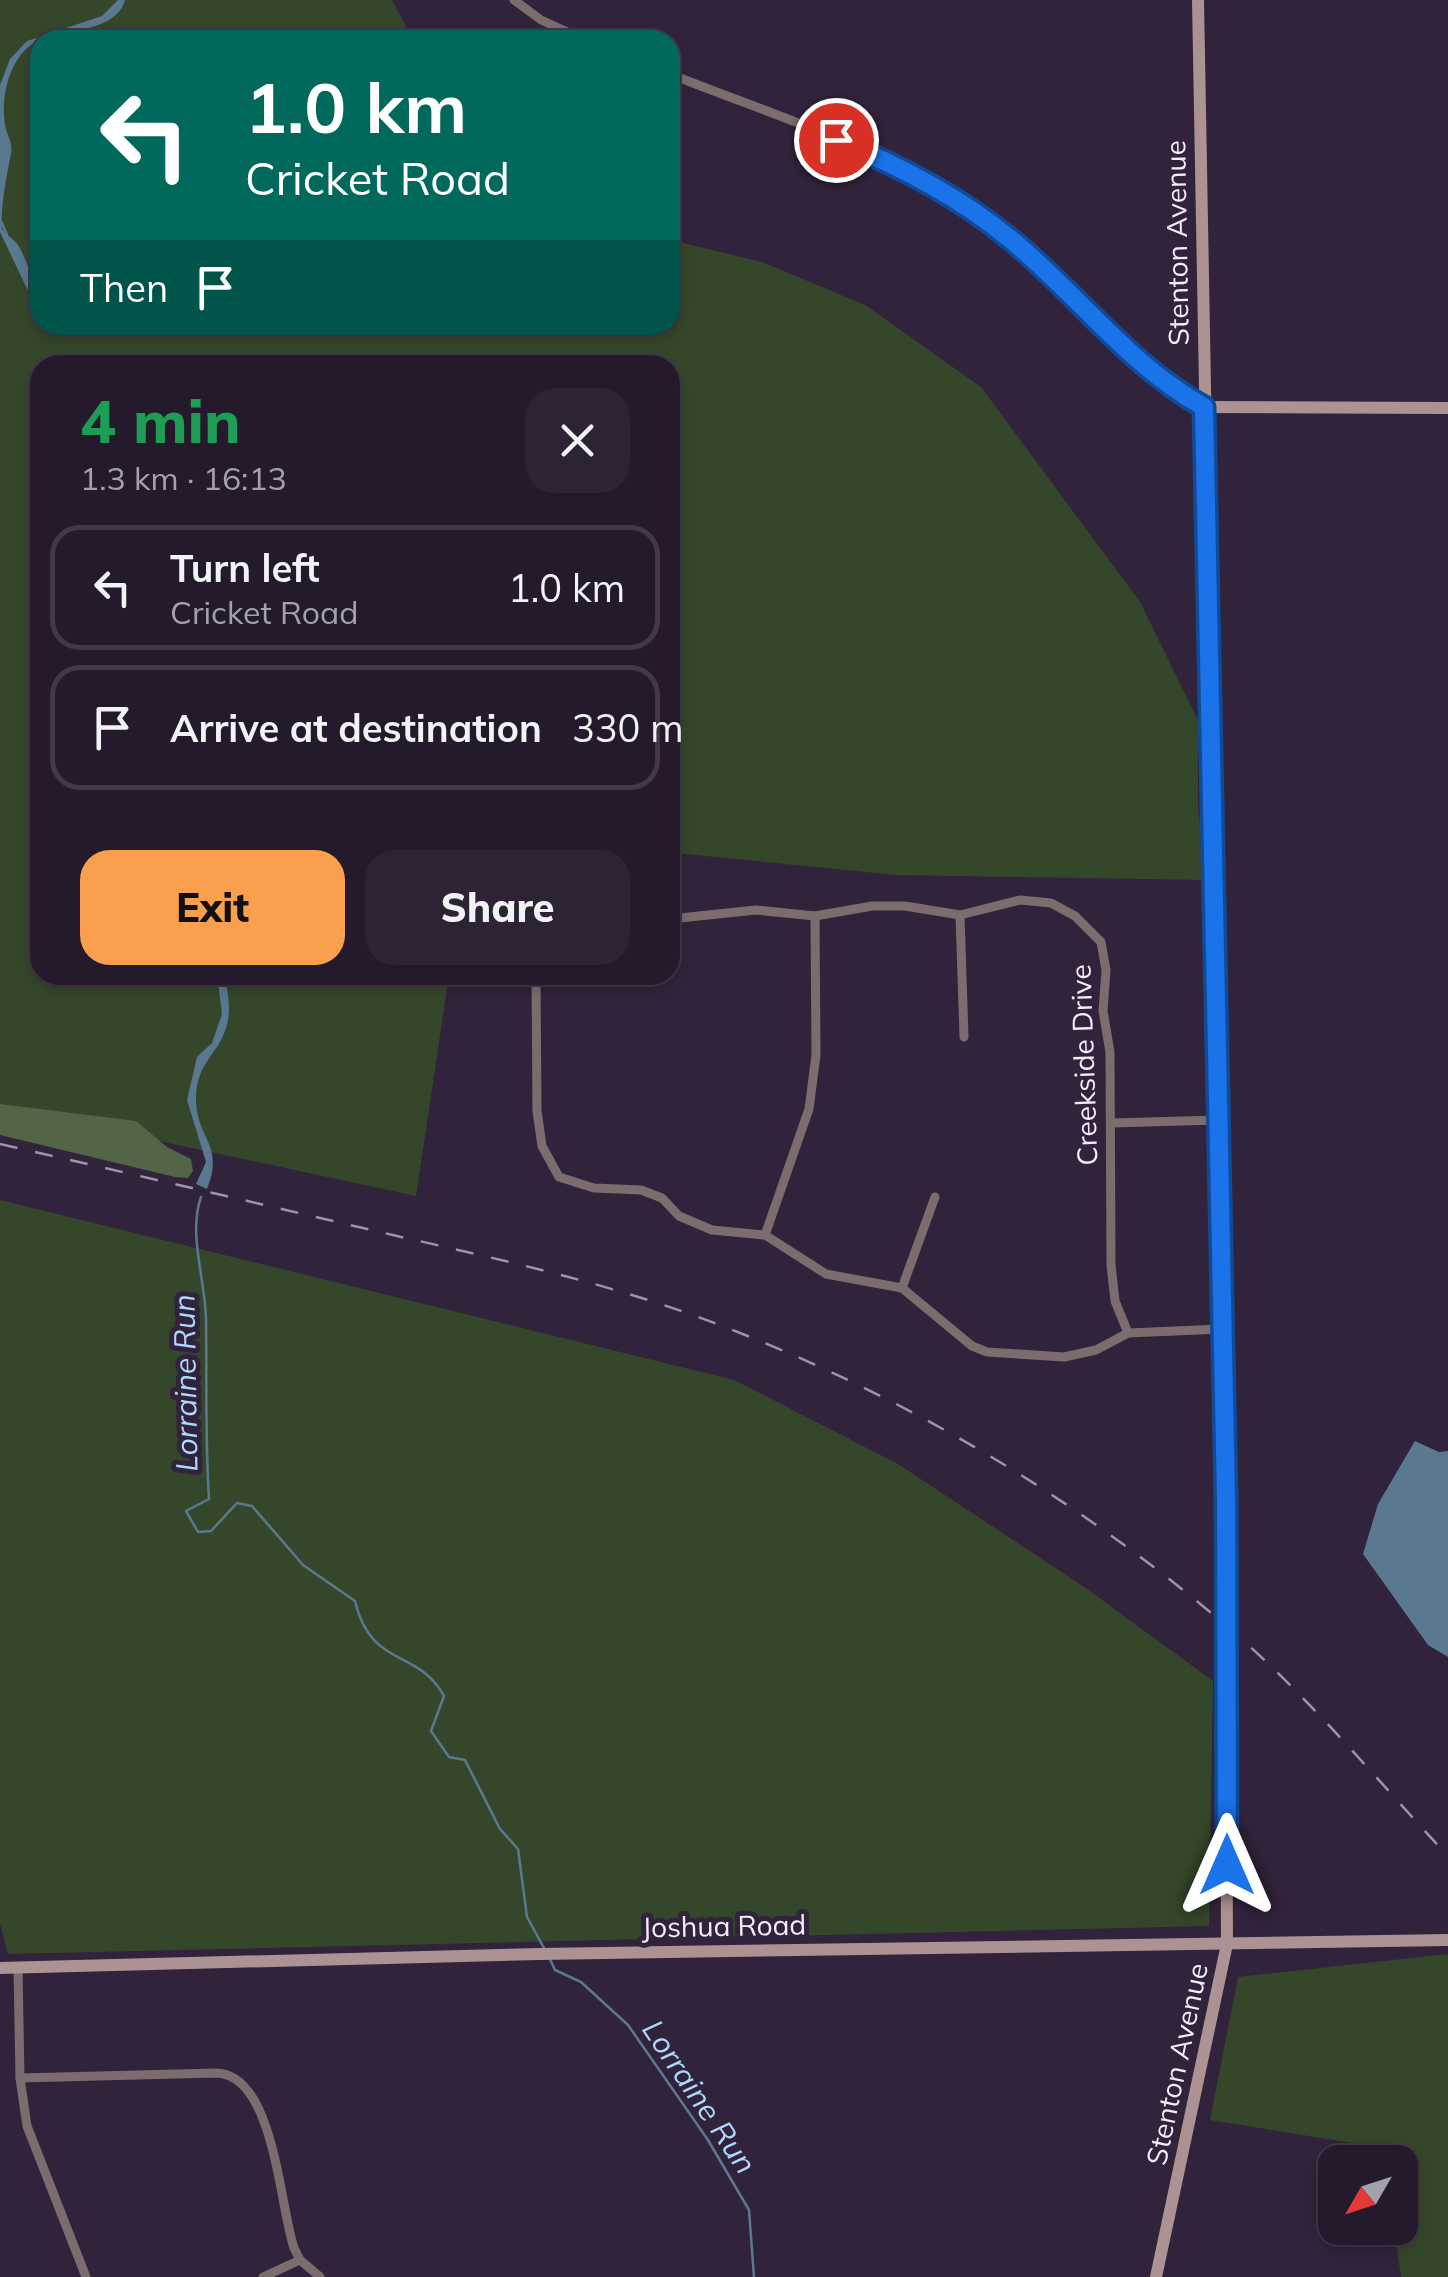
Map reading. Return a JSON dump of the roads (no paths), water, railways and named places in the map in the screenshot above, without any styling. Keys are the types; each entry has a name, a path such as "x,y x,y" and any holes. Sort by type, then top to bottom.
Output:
{"main road":[{"name":"Stenton Avenue","path":"1156,2277 1228,1944 1222,1329 1198,0"},
{"path":"1204,407 1448,408"},
{"name":"Joshua Road","path":"0,1968 540,1954 1448,1940"}],"street":[{"path":"514,0 563,30"},
{"path":"680,78 920,178 1009,238 1152,374 1204,407"},
{"name":"Creekside Drive","path":"680,918 756,910 815,916 872,906 904,906 960,916 1020,900 1051,903 1075,916 1101,942 1106,970 1103,1010 1110,1052 1111,1266 1115,1301 1128,1333"},
{"path":"765,1235 810,1109 816,1055 815,916"},
{"path":"960,916 964,1037"},
{"path":"536,985 537,1111 542,1146 560,1177 594,1188 641,1190 662,1198 680,1216 712,1230 765,1235 826,1274 902,1288 972,1346 988,1352 1064,1356 1096,1350 1128,1333 1222,1329"},
{"path":"1111,1123 1218,1120"},
{"path":"902,1288 934,1197"},
{"path":"18,1968 20,2078 31,2142 86,2277"},
{"path":"20,2078 216,2073 244,2081 260,2104 290,2235 300,2260 320,2277"},
{"path":"263,2277 300,2260"}],"water":[{"path":"118,0 125,0 120,10 101,24 60,30 102,16"},
{"path":"30,40 30,46 15,64 4,100 11,150 2,229 18,245 25,260 30,295 0,232 0,85 10,59"},
{"path":"218,985 226,985 228,1019 224,1034 203,1068 196,1099 213,1162 207,1189 196,1184 206,1162 187,1100 197,1057 212,1043 222,1014"},
{"path":"1415,1441 1439,1452 1448,1451 1448,1657 1428,1645 1363,1554 1378,1504"}],"waterway":[{"name":"Lorraine Run","path":"0,219 7,235"},
{"name":"Lorraine Run","path":"201,1197 196,1226 206,1319 209,1499 186,1511 198,1532 211,1531 237,1503 252,1506 303,1565 355,1601 372,1638 433,1681 444,1696 431,1731 449,1757 465,1760 500,1829 518,1849 527,1917 544,1948"},
{"name":"Lorraine Run","path":"550,1959 555,1970 581,1982 628,2025 708,2140 749,2210 754,2277"}],"railway":[{"path":"0,1144 604,1287 725,1327 858,1385 923,1418 1048,1492 1167,1577 1282,1678 1448,1856"}]}
